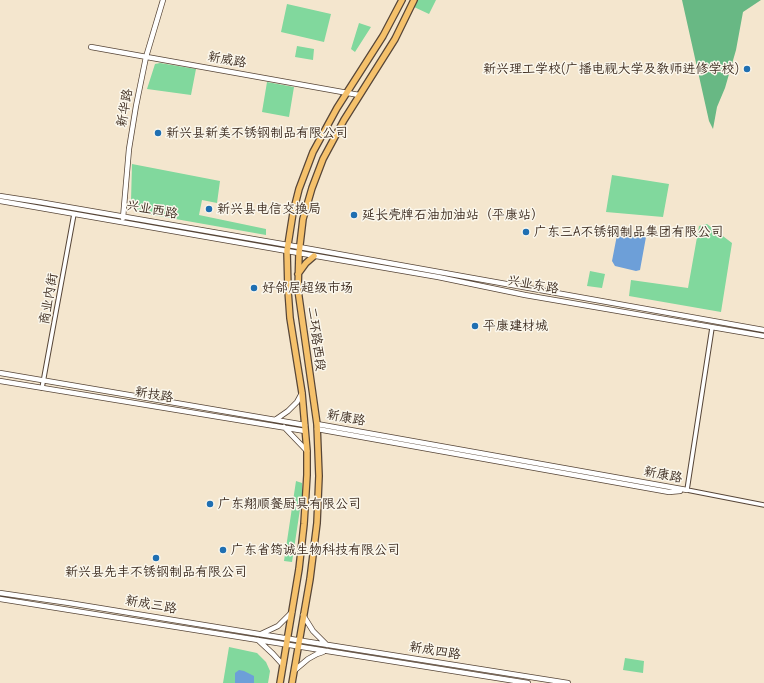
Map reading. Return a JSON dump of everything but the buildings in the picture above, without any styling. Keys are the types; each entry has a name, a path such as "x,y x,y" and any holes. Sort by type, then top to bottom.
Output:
{"main road":[{"name":"二环路西段","path":"280,683 304,524 307,451 302,393 290,318 288,290 288,248 293,213 299,189 306,170 326,126 383,36 402,0"},
{"name":"二环路西段","path":"292,683 310,579 317,523 319,476 317,427 300,308 298,274 299,250 307,203 323,159 359,95 395,38 414,0"},
{"path":"298,274 306,263 314,256"}],"street":[{"name":"新华路","path":"122,219 129,149 146,57 163,0"},
{"name":"新威路","path":"91,47 359,95"},
{"name":"兴业西路","path":"0,196 299,250"},
{"name":"兴业西路","path":"0,201 74,214 122,219"},
{"name":"商业内街","path":"42,388 74,214"},
{"name":"兴业东路","path":"299,250 314,256 712,328 764,336"},
{"name":"兴业东路","path":"299,250 764,330"},
{"path":"712,328 686,490 764,505"},
{"name":"新技路","path":"0,373 275,420 305,428"},
{"name":"新技路","path":"0,381 284,427 305,428"},
{"path":"275,420 288,411 297,402 302,393"},
{"path":"284,427 307,451"},
{"name":"新康路","path":"317,427 668,492 686,490"},
{"name":"新成三路","path":"0,593 70,602 299,644"},
{"name":"新成三路","path":"0,599 258,637"},
{"path":"283,665 258,637 278,626 292,611"},
{"path":"303,614 313,631 327,645"},
{"name":"新成四路","path":"299,644 327,645 568,683"},
{"name":"新成四路","path":"299,644 326,651 528,683"},
{"path":"294,670 308,659 326,651"}],"green space":[{"path":"417,0 436,0 429,14 414,7"},
{"path":"682,0 761,0 743,12 736,50 725,88 717,107 713,129 709,121"},
{"path":"287,4 331,14 324,42 281,32"},
{"path":"359,23 371,27 355,52 351,49"},
{"path":"297,46 314,49 313,60 295,57"},
{"path":"160,63 196,69 191,95 147,89 155,64"},
{"path":"267,82 294,87 289,117 262,112"},
{"path":"132,164 220,181 217,203 202,200 199,215 266,229 266,235 136,212 133,209 131,201"},
{"path":"612,175 669,184 663,217 606,212"},
{"path":"707,224 732,243 721,312 629,296 631,280 688,288 699,226"},
{"path":"590,271 605,274 602,288 587,286"},
{"path":"296,481 302,483 302,496 292,562 284,561"},
{"path":"229,647 257,653 266,662 270,671 268,683 223,683"},
{"path":"625,658 644,661 643,673 623,670"}],"water":[{"path":"617,235 646,237 640,270 636,271 615,266 612,261"},
{"path":"239,670 254,676 254,683 235,683 235,673"}],"place":[{"name":"新兴理工学校(广播电视大学及教师进修学校)","path":"747,69"},
{"name":"新兴县新美不锈钢制品有限公司","path":"158,133"},
{"name":"新兴县电信交换局","path":"209,209"},
{"name":"延长壳牌石油加油站（平康站）","path":"354,215"},
{"name":"广东三A不锈钢制品集团有限公司","path":"526,232"},
{"name":"好邻居超级市场","path":"254,288"},
{"name":"平康建材城","path":"475,326"},
{"name":"广东翔顺餐厨具有限公司","path":"210,504"},
{"name":"广东省筠诚生物科技有限公司","path":"223,550"},
{"name":"新兴县先丰不锈钢制品有限公司","path":"156,558"}]}
